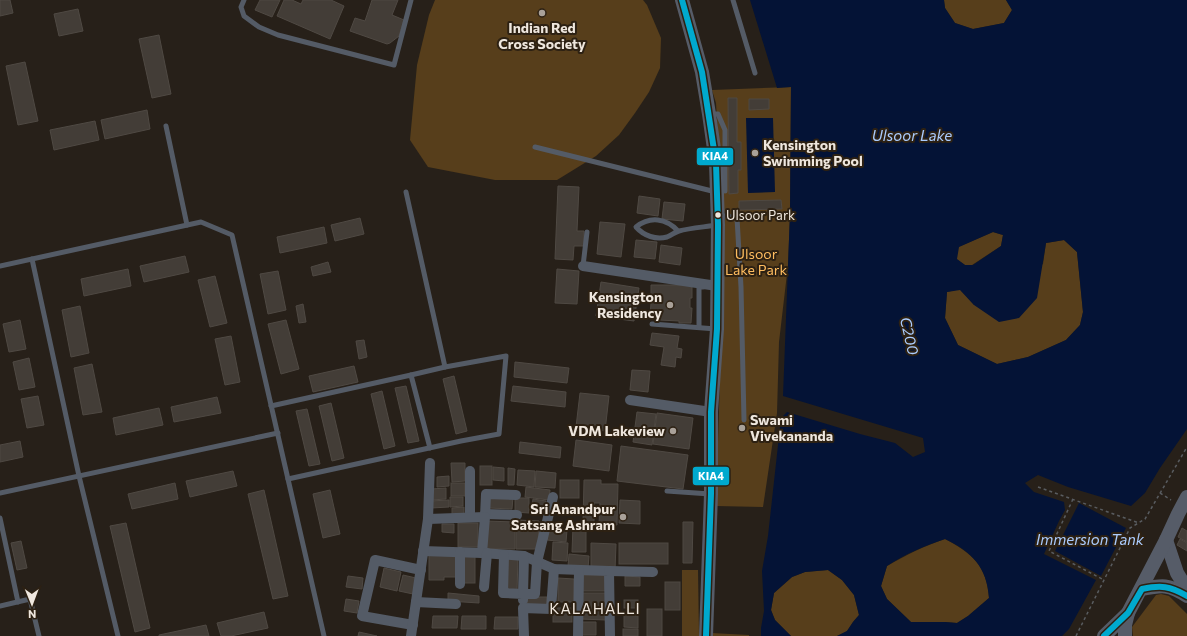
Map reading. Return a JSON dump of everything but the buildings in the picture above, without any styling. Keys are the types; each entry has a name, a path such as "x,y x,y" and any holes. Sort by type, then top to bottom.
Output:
{"main road":[{"path":"682,0 702,72 721,192 718,221 717,329 711,412 711,494 706,636"},
{"path":"1104,636 1128,613 1142,589 1166,540 1181,515 1187,497"},
{"path":"1166,540 1177,573 1187,589"},
{"path":"1142,589 1158,586 1174,588 1187,596"},
{"path":"1125,636 1128,613"}],"street":[{"path":"583,266 717,288"},
{"path":"630,400 711,412"},
{"path":"411,636 428,518 430,463"},
{"path":"470,471 470,518"},
{"path":"484,587 486,494 516,494"},
{"path":"504,555 503,593 535,594 537,562 552,497"},
{"path":"428,518 470,518 517,515"},
{"path":"424,551 524,556 554,569 653,572"},
{"path":"460,552 460,584"},
{"path":"524,556 522,594 524,636"},
{"path":"413,625 362,616 375,560 421,570"},
{"path":"523,608 551,609 554,569"},
{"path":"578,636 579,570"},
{"path":"609,571 610,636"},
{"path":"416,602 456,604"}],"lane":[{"path":"244,0 241,7 244,16 259,27 278,35 394,65 411,0"},
{"path":"733,0 755,73"},
{"path":"166,126 187,225"},
{"path":"535,147 721,192"},
{"path":"406,192 445,367"},
{"path":"678,231 670,224 660,220 649,220 636,227 645,234 656,238 668,237 678,231 718,221 727,216 737,218 741,287 744,420"},
{"path":"0,266 201,222 232,235 324,636"},
{"path":"583,266 587,232"},
{"path":"32,259 79,476 118,636"},
{"path":"699,328 699,287 717,288"},
{"path":"652,324 717,329"},
{"path":"271,406 445,367 506,356 499,434 288,479"},
{"path":"411,375 430,448"},
{"path":"0,493 278,434"},
{"path":"667,491 711,494"},
{"path":"0,518 18,602"},
{"path":"0,606 30,599 39,636"}],"path":[{"path":"1076,636 1130,528 1145,519 1187,447"},
{"path":"1038,487 1139,523"},
{"path":"1160,494 1171,500"},
{"path":"1074,500 1049,551 1104,580"}],"green space":[{"path":"435,0 643,0 647,5 661,38 660,68 649,92 619,135 596,156 557,180 495,180 428,167 410,140 417,65 429,15"},
{"path":"944,0 1006,0 1012,10 1004,23 973,29 955,23 945,8"},
{"name":"Ulsoor Lake Park","path":"791,87 788,265 779,342 777,413 763,507 716,506 725,214 722,203 716,103 712,90"},
{"path":"993,232 1003,235 1001,246 972,265 965,265 956,259 958,247"},
{"path":"1064,240 1077,252 1083,312 1080,325 1066,340 1028,357 997,364 958,345 945,318 947,292 960,289 974,305 1043,264 1046,243"},
{"path":"945,539 970,555 976,562 985,577 989,598 968,616 957,623 911,622 887,599 881,586 887,566 915,551"},
{"path":"682,570 698,570 699,636 682,636"},
{"path":"828,570 842,580 854,595 859,615 847,631 837,636 791,636 775,620 771,610 774,593 792,577 805,572"},
{"path":"1161,594 1169,596 1187,614 1187,636 1133,636 1132,627 1156,595"},
{"path":"711,633 749,635 749,636 711,636"}],"water":[{"name":"Ulsoor Lake","path":"750,0 944,0 945,8 955,23 973,29 1004,23 1012,10 1006,0 1187,0 1187,429 1145,493 1131,506 1068,487 1038,475 1025,483 1034,492 1064,502 1065,510 1044,554 1096,580 1069,629 1062,636 837,636 847,631 859,615 854,595 842,580 828,570 805,572 792,577 774,593 771,610 775,620 791,636 761,636 764,611 762,571 768,536 781,418 787,412 895,443 913,457 925,452 923,438 783,396 790,214 791,87 777,88","holes":["993,232 1003,235 1001,246 973,265 965,265 957,259 959,247","1064,240 1077,252 1083,312 1080,325 1066,340 1028,357 997,364 958,345 945,318 947,292 960,290 974,305 999,322 1019,318 1037,298 1046,243","945,539 963,549 981,569 988,587 989,598 968,616 957,623 911,622 887,599 881,586 887,566 922,547"]},
{"path":"746,118 773,118 775,192 748,193"},
{"name":"Immersion Tank","path":"1079,503 1126,528 1101,576 1055,551"}],"transit line":[{"name":"KIA4","path":"682,0 702,72 716,163 718,225 717,329 711,412 711,494 706,636"},
{"name":"KIA4","path":"1104,636 1128,613 1142,589 1165,587 1187,596"}],"place":[{"name":"Indian Red Cross Society","path":"542,13"},
{"name":"Kensington Swimming Pool","path":"755,153"},
{"name":"Ulsoor Park","path":"718,215"},
{"name":"Kensington Residency","path":"670,305"},
{"name":"Swami Vivekananda","path":"742,428"},
{"name":"VDM Lakeview","path":"673,431"},
{"name":"Sri Anandpur Satsang Ashram","path":"623,517"}],"district":[{"name":"KALAHALLI","path":"595,609"}],"water label":[{"name":"C200","path":"909,336"}]}
